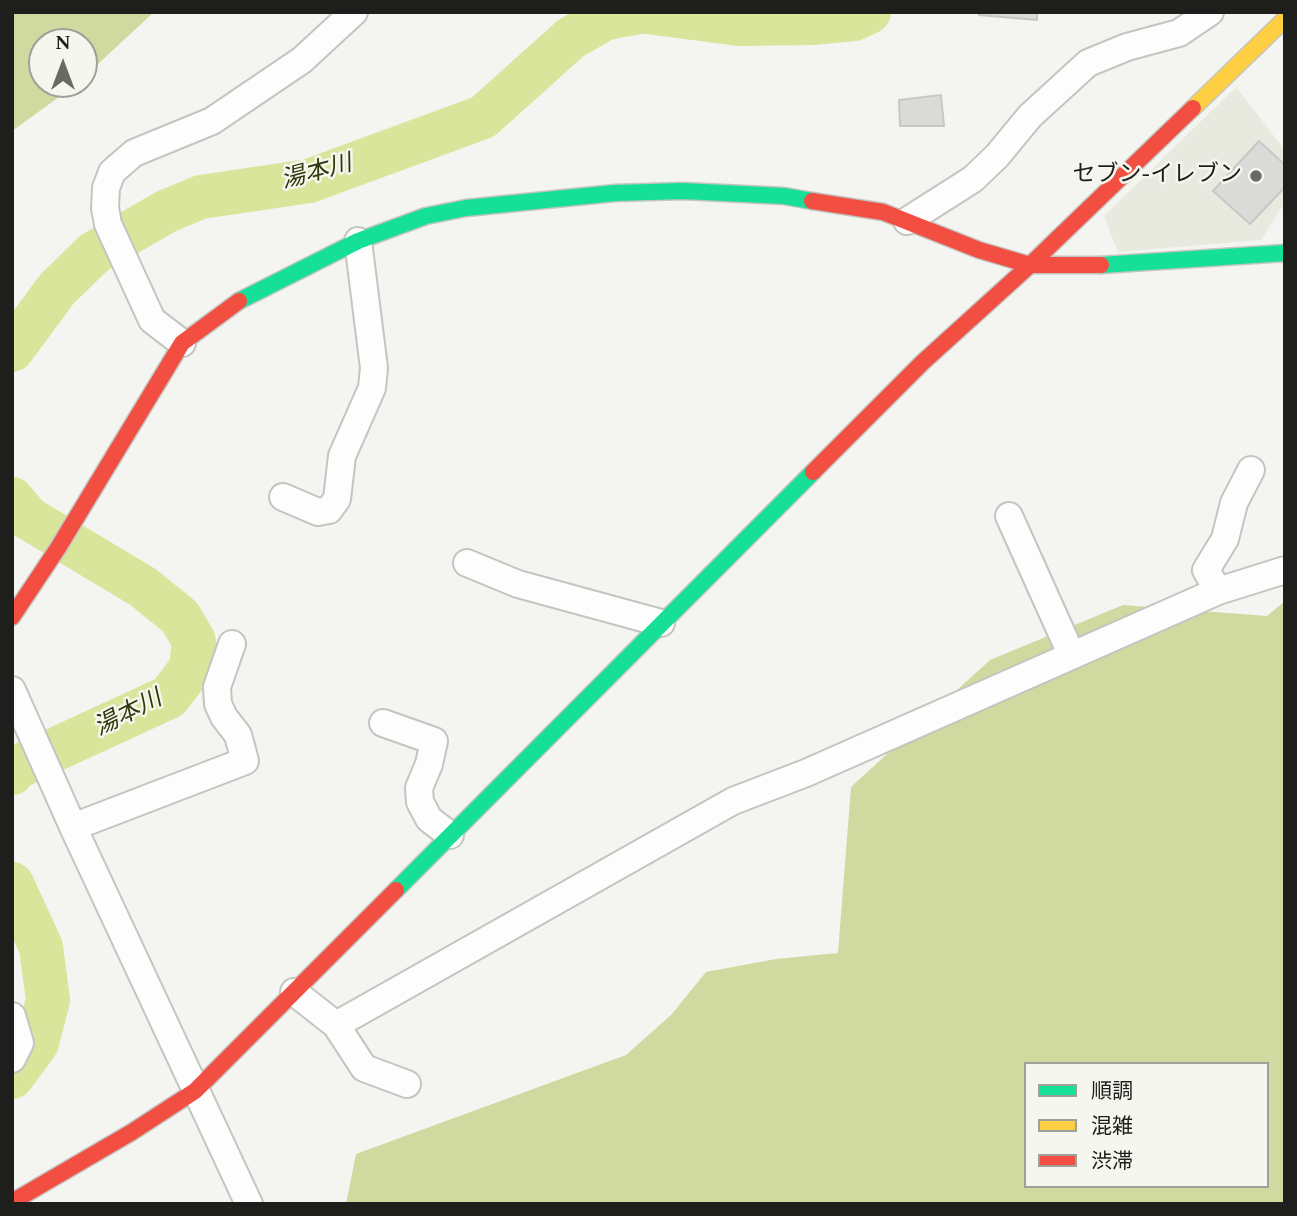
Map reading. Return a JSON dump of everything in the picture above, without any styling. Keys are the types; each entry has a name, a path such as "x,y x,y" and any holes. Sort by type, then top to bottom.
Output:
{"street":[{"path":"182,343 152,320 121,257 108,224 105,208 106,188 112,172 134,153 212,121 302,60 354,12"},
{"path":"906,221 973,179 997,156 1030,116 1088,63 1127,47 1179,33 1210,12"},
{"path":"12,1202 132,1132 195,1091 923,362 1030,265 1285,19"},
{"path":"12,617 58,548 182,343 238,301 358,241 426,216 466,208 615,192 683,191 784,196 883,212 979,250 1030,265 1121,265 1285,253"},
{"path":"283,497 318,512 329,510 337,499 342,456 372,388 374,368 358,241"},
{"path":"1218,591 1206,570 1225,539 1231,511 1251,470"},
{"path":"1009,516 1072,656"},
{"path":"467,563 518,584 661,623"},
{"path":"336,1025 733,801 806,773 1218,591 1285,570"},
{"path":"73,827 245,761 238,735 218,704 217,687 232,644"},
{"path":"12,690 249,1204"},
{"path":"383,723 434,741 429,764 419,788 420,802 429,820 450,835"},
{"path":"294,992 336,1025 364,1068 407,1084"},
{"path":"12,1016 20,1043 12,1059"}],"shaded area":[{"path":"1236,87 1285,150 1285,202 1261,240 1118,252 1104,216"}],"green space":[{"path":"12,12 154,12 98,64 98,28 28,28 28,98 58,98 12,131"},
{"path":"1285,601 1285,1204 346,1204 356,1154 626,1055 671,1015 706,972 776,959 838,953 851,787 990,660 1123,605 1267,616"}],"building":[{"path":"979,12 1037,12 1037,20 979,15"},
{"path":"941,95 944,126 900,126 899,100"},
{"name":"セブン-イレブン","path":"1259,141 1285,165 1285,187 1250,224 1213,191"}],"waterway":[{"name":"湯本川","path":"12,350 57,289 94,253 167,211 201,197 309,181 483,117 571,38 606,18 639,12"},
{"name":"湯本川","path":"647,12 739,24 812,23 854,19 869,12"},
{"name":"湯本川","path":"12,499 28,518 143,587 180,617 194,641 191,668 169,697 15,768 12,773"},
{"name":"湯本川","path":"12,884 41,947 48,1000 37,1043 12,1077"}],"traffic: fast":[{"path":"239,301 358,241 426,216 466,208 615,193 683,191 784,196 812,201"},
{"path":"1101,265 1285,253"},
{"path":"396,890 813,472"}],"traffic: slow":[{"path":"1193,108 1285,19"}],"traffic: jam":[{"path":"812,201 883,212 979,250 1030,265 1193,108"},
{"path":"813,472 923,362 1030,265 1101,265"},
{"path":"12,617 58,548 182,343 239,301"},
{"path":"12,1202 132,1132 195,1091 396,890"}],"place":[{"name":"セブン-イレブン","path":"1256,176"}]}
